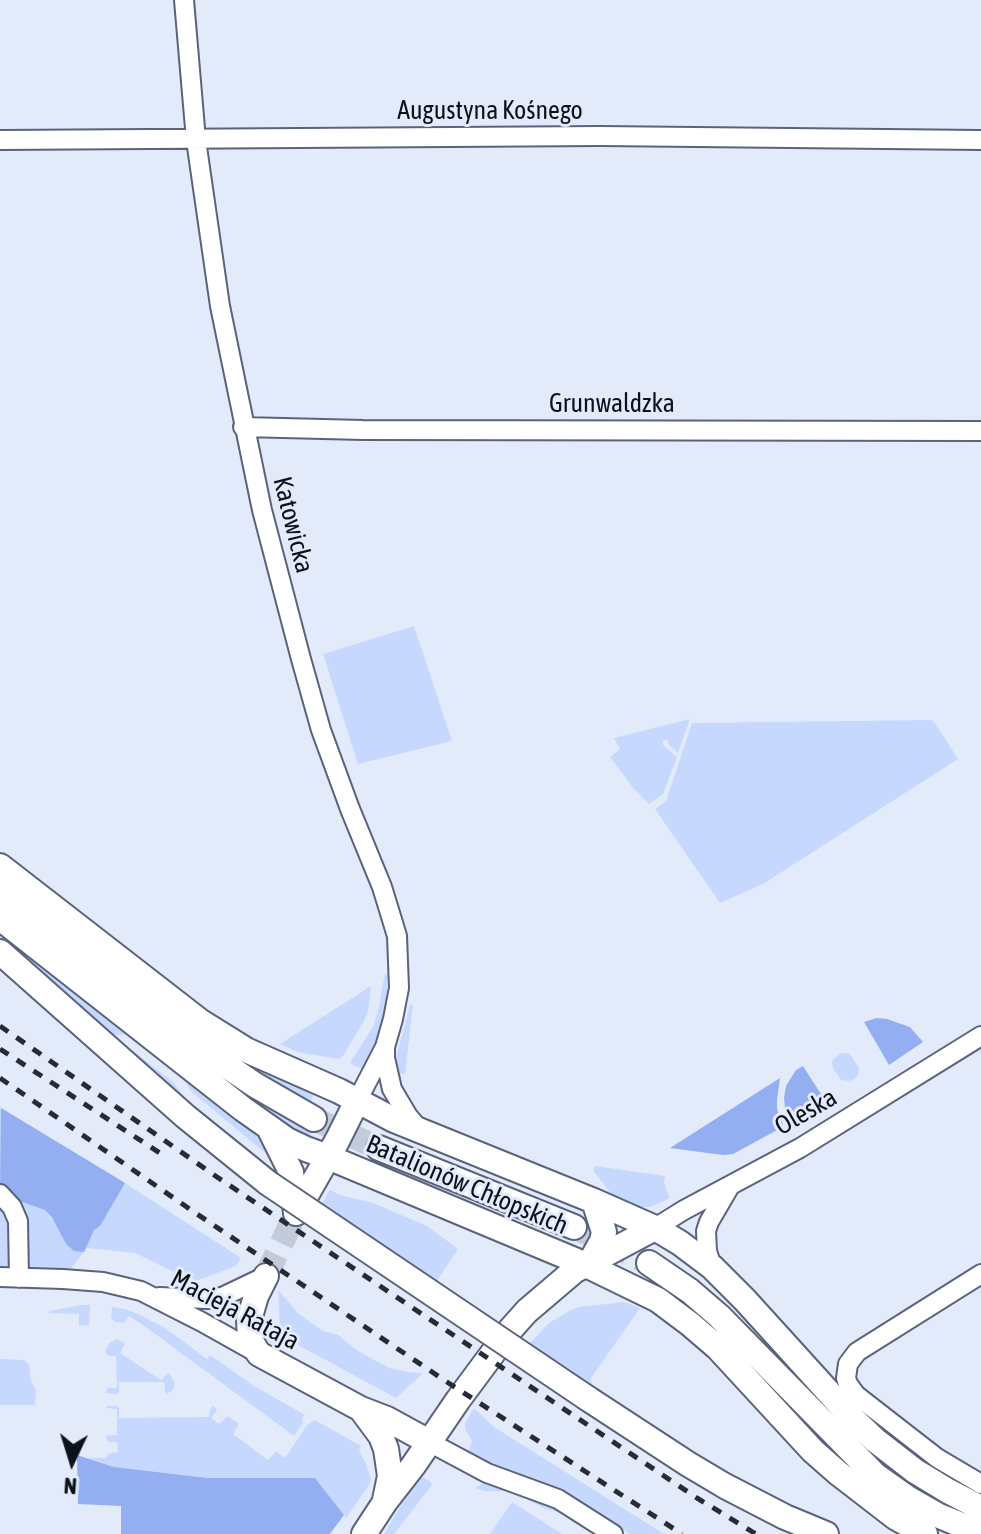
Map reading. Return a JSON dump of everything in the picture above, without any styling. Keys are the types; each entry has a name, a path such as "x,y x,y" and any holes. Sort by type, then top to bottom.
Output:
{"main road":[{"name":"Batalionów Chłopskich","path":"0,866 201,1022 267,1060 328,1086 394,1120 655,1228 680,1243 712,1267 745,1300 875,1440 915,1471 981,1508"},
{"path":"0,893 213,1057 314,1119"},
{"path":"0,918 270,1130 291,1172 296,1213 357,1101"},
{"path":"0,952 185,1116 268,1183 587,1398 725,1486 826,1534"},
{"name":"Batalionów Chłopskich","path":"270,1130 306,1149 588,1262 658,1300 718,1348 813,1451 871,1500 925,1534"},
{"path":"379,1148 574,1227"},
{"path":"588,1262 602,1241 604,1232 594,1201"},
{"path":"364,1534 510,1330 547,1292 588,1262 655,1228"},
{"path":"649,1263 690,1291 719,1316 884,1483 937,1515 981,1533"},
{"path":"259,1354 250,1340 249,1320 266,1276"},
{"name":"Macieja Rataja","path":"259,1354 429,1442"},
{"path":"361,1409 381,1436 386,1449 390,1476 385,1502"}],"street":[{"name":"Katowicka","path":"184,0 196,140 220,306 243,427 321,730 382,887 397,936 399,988 385,1047"},
{"name":"Augustyna Kośnego","path":"0,140 600,136 981,140"},
{"name":"Grunwaldzka","path":"243,427 981,431"},
{"name":"Oleska","path":"655,1228 800,1148 981,1036"},
{"path":"357,1101 385,1047"},
{"path":"385,1047 392,1089 421,1131"},
{"path":"712,1267 706,1231 730,1186"},
{"path":"0,1194 12,1207 18,1221 9,1278"},
{"path":"981,1274 864,1346 851,1357 846,1378 856,1395 937,1458 981,1484"},
{"path":"152,1297 222,1297 266,1276"},
{"name":"Macieja Rataja","path":"9,1278 103,1282 141,1291 259,1354"},
{"path":"429,1442 487,1473 558,1499 613,1534"}],"shaded area":[{"path":"414,626 452,741 358,764 323,654"},
{"path":"690,719 678,753 668,740 663,740 663,745 677,757 663,794 649,804 610,757 620,749 614,738"},
{"path":"933,720 958,759 763,884 720,903 655,809 666,801 692,723"},
{"path":"0,928 128,1034 112,1035 17,950 15,953 0,940"},
{"path":"385,974 387,1003 379,1037 363,1070 350,1063 374,1025"},
{"path":"371,986 364,1021 339,1059 297,1052 280,1044"},
{"path":"413,1004 405,1074 394,1073 410,1006"},
{"path":"877,1018 910,1027 923,1042 889,1065 864,1022"},
{"path":"216,1042 315,1089 311,1102 274,1081"},
{"path":"128,1049 173,1082 190,1104"},
{"path":"840,1053 850,1054 859,1068 854,1079 841,1080 833,1068 832,1061"},
{"path":"803,1066 826,1102 791,1123 785,1108 786,1086 796,1070"},
{"path":"180,1075 265,1139 276,1162 192,1092"},
{"path":"217,1076 254,1100 312,1134 300,1139"},
{"path":"780,1078 777,1109 783,1125 781,1128 733,1154 670,1148"},
{"path":"0,1107 241,1258 236,1266 196,1281 135,1253 87,1248 63,1279 0,1277"},
{"path":"1,1108 125,1183 100,1226 94,1230 84,1252 74,1251 66,1244 45,1210 0,1194"},
{"path":"595,1166 665,1176 664,1183 670,1198 650,1207 626,1204 611,1194 593,1170"},
{"path":"330,1190 373,1203 427,1226 458,1249 436,1282 321,1205"},
{"path":"278,1290 299,1314 323,1331 338,1335 358,1351 389,1368 423,1373 396,1398 298,1345 298,1340 280,1328"},
{"path":"624,1302 640,1308 591,1378 592,1386 529,1344 549,1323 571,1310"},
{"path":"90,1305 89,1325 79,1326 79,1314 49,1313 49,1311"},
{"path":"112,1307 142,1316 165,1328 207,1359 210,1355 254,1386 305,1415 303,1423 294,1436 129,1316 124,1323 115,1322 111,1317"},
{"path":"117,1339 124,1342 120,1353 161,1380 170,1374 175,1384 173,1390 167,1394 164,1382 119,1382 119,1392 106,1393 107,1388 117,1388 116,1356 105,1352 109,1343"},
{"path":"0,1359 24,1360 29,1365 31,1381 36,1389 35,1405 0,1405"},
{"path":"107,1406 119,1408 119,1418 209,1417 213,1406 217,1410 211,1418 219,1424 228,1416 238,1423 233,1434 268,1460 276,1451 285,1458 307,1425 315,1420 361,1446 359,1450 371,1479 346,1518 315,1478 208,1478 114,1467 88,1458 106,1458 109,1453 118,1452 117,1442 106,1439 106,1436 117,1435 117,1409"},
{"path":"474,1408 494,1427 664,1534 630,1534 560,1491 498,1468 468,1453 472,1441 465,1423"},
{"path":"77,1455 114,1467 208,1478 315,1478 344,1515 330,1534 121,1534 121,1506 78,1504"},
{"path":"419,1475 432,1485 394,1534 384,1534"},
{"path":"486,1482 546,1503 572,1516 545,1509 509,1491 475,1488"},
{"path":"512,1502 562,1534 490,1534"}],"tunnel":[{"path":"314,1119 379,1148"},
{"path":"266,1276 296,1213"},
{"path":"574,1227 649,1263"}],"railway":[{"path":"0,1026 217,1177 697,1498 756,1534"},
{"path":"0,1049 166,1157"},
{"path":"0,1078 447,1382 682,1534"}]}
